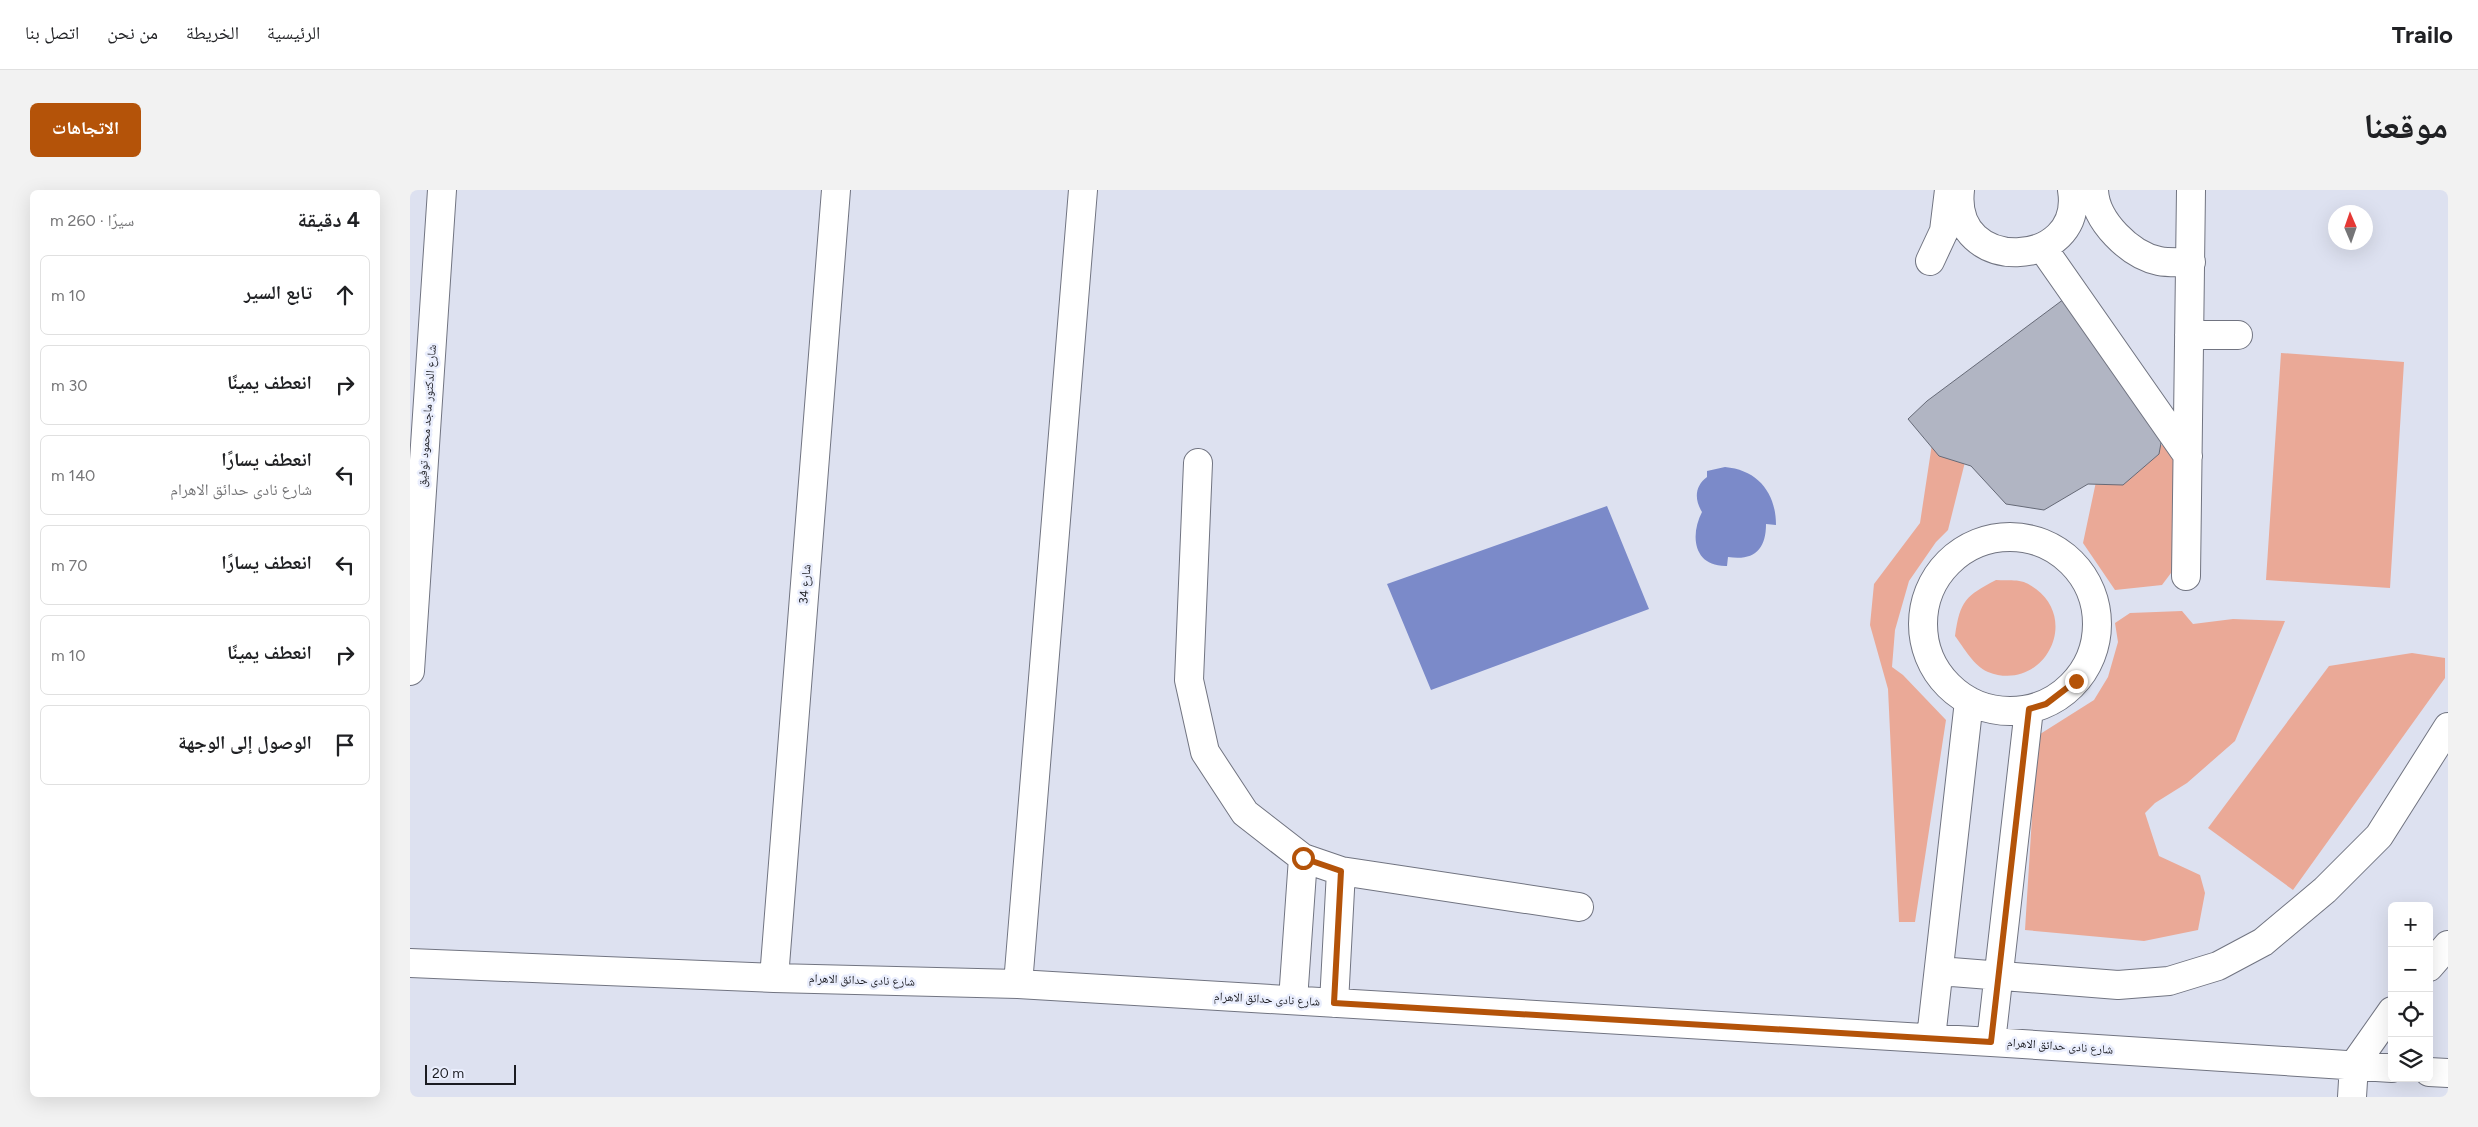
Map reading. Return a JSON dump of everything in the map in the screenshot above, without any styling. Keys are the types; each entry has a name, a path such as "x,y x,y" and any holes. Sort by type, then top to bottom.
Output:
{"street":[{"name":"شارع الدكتور ماجد محمود توفيق","path":"410,671 442,190"},
{"name":"شارع 34","path":"774,978 836,190"},
{"path":"1018,984 1083,190"},
{"path":"2186,576 2191,190"},
{"path":"1954,194 1967,226 1976,237 2000,252 2015,254 2029,252 2042,247 2055,238 2065,225 2071,211 2083,193 2106,225 2129,248 2159,261 2191,262"},
{"path":"1930,261 1944,231 1954,194"},
{"path":"2042,247 2188,456"},
{"path":"2189,336 2238,335"},
{"path":"1198,463 1189,680 1205,752 1245,813 1303,858 1341,871 1579,907"},
{"path":"2004,538 2022,539 2040,543 2057,551 2084,578 2096,612 2097,630 2087,666 2076,681 2046,704 2029,709 1998,710 1969,701 1953,690 1931,661 1924,634 1925,606 1931,588 1940,572 1968,548 1986,541 2004,538"},
{"path":"1931,1038 1969,701"},
{"path":"1991,1042 2029,709"},
{"path":"1938,971 2118,985 2169,980 2218,966 2263,942 2325,890 2379,836 2448,727"},
{"path":"1293,1000 1303,858"},
{"path":"1334,1003 1341,871"},
{"path":"2433,962 2448,945"},
{"name":"شارع نادى حدائق الاهرام","path":"410,963 774,978 1018,984 1931,1038 2388,1068"},
{"path":"2352,1097 2354,1065 2388,1017"},
{"path":"2433,1072 2448,1073"}],"shaded area":[{"path":"2281,353 2404,362 2390,588 2266,580"},
{"path":"1932,444 1967,454 1948,530 1936,542 1909,581 1895,630 1892,667 1903,675 1946,720 1915,922 1899,922 1888,689 1870,625 1874,584 1920,523"},
{"path":"2158,444 2180,451 2186,553 2162,585 2115,590 2083,543 2097,477"},
{"path":"1996,580 2019,581 2032,586 2049,603 2055,619 2055,636 2049,651 2038,664 2024,673 2007,676 1988,672 1974,661 1955,636 1959,614 1966,600 1978,590"},
{"path":"2182,611 2193,624 2233,619 2285,621 2235,741 2187,783 2155,803 2145,813 2159,856 2200,875 2205,893 2198,930 2144,941 2025,930 2037,736 2094,700 2108,677 2118,642 2115,623 2130,613"},
{"path":"2412,653 2445,658 2445,678 2293,890 2208,828 2329,666"}],"water":[{"path":"1725,467 1747,473 1763,485 1773,503 1776,525 1766,524 1764,541 1757,552 1745,557 1728,557 1727,566 1716,565 1707,561 1697,548 1696,539 1698,521 1702,512 1697,498 1700,484 1707,477 1707,471"},
{"path":"1607,506 1649,609 1431,690 1387,584"}],"building":[{"path":"2064,299 2163,432 2159,454 2123,485 2088,484 2044,510 2006,504 1971,466 1939,456 1908,419 1927,401"}],"route":[{"path":"1303,858 1341,871 1334,1003 1991,1042 2029,709 2046,704 2062,694 2076,681"}]}
